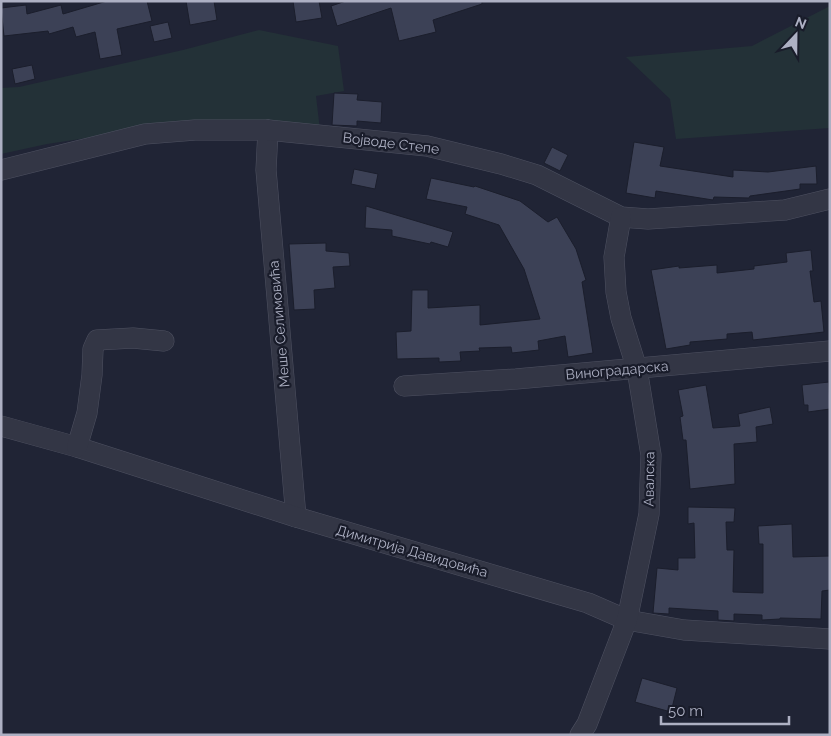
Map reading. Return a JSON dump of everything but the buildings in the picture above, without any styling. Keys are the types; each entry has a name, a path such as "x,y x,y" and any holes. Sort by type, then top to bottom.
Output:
{"street":[{"name":"Војводе Степе","path":"1,170 145,134 195,130 268,130 427,146 446,150 537,175 621,217 648,219 785,210 830,199"},
{"name":"Меше Селимовића","path":"268,130 266,170 296,518"},
{"name":"Авалска","path":"580,735 587,724 627,620 649,514 651,454 637,369 620,318 616,292 614,257 621,217"},
{"path":"77,447 87,413 93,349 97,340 132,338 164,341"},
{"name":"Виноградарска","path":"404,386 637,369 830,351"},
{"name":"Димитрија Давидовића","path":"1,426 77,447 296,518 588,603 627,620 684,630 830,639"}],"shaded area":[{"path":"830,6 830,128 676,139 670,99 626,57 752,46"},
{"path":"259,30 338,46 344,91 316,96 320,130 187,123 47,144 1,154 1,88 19,87 183,50"}]}
